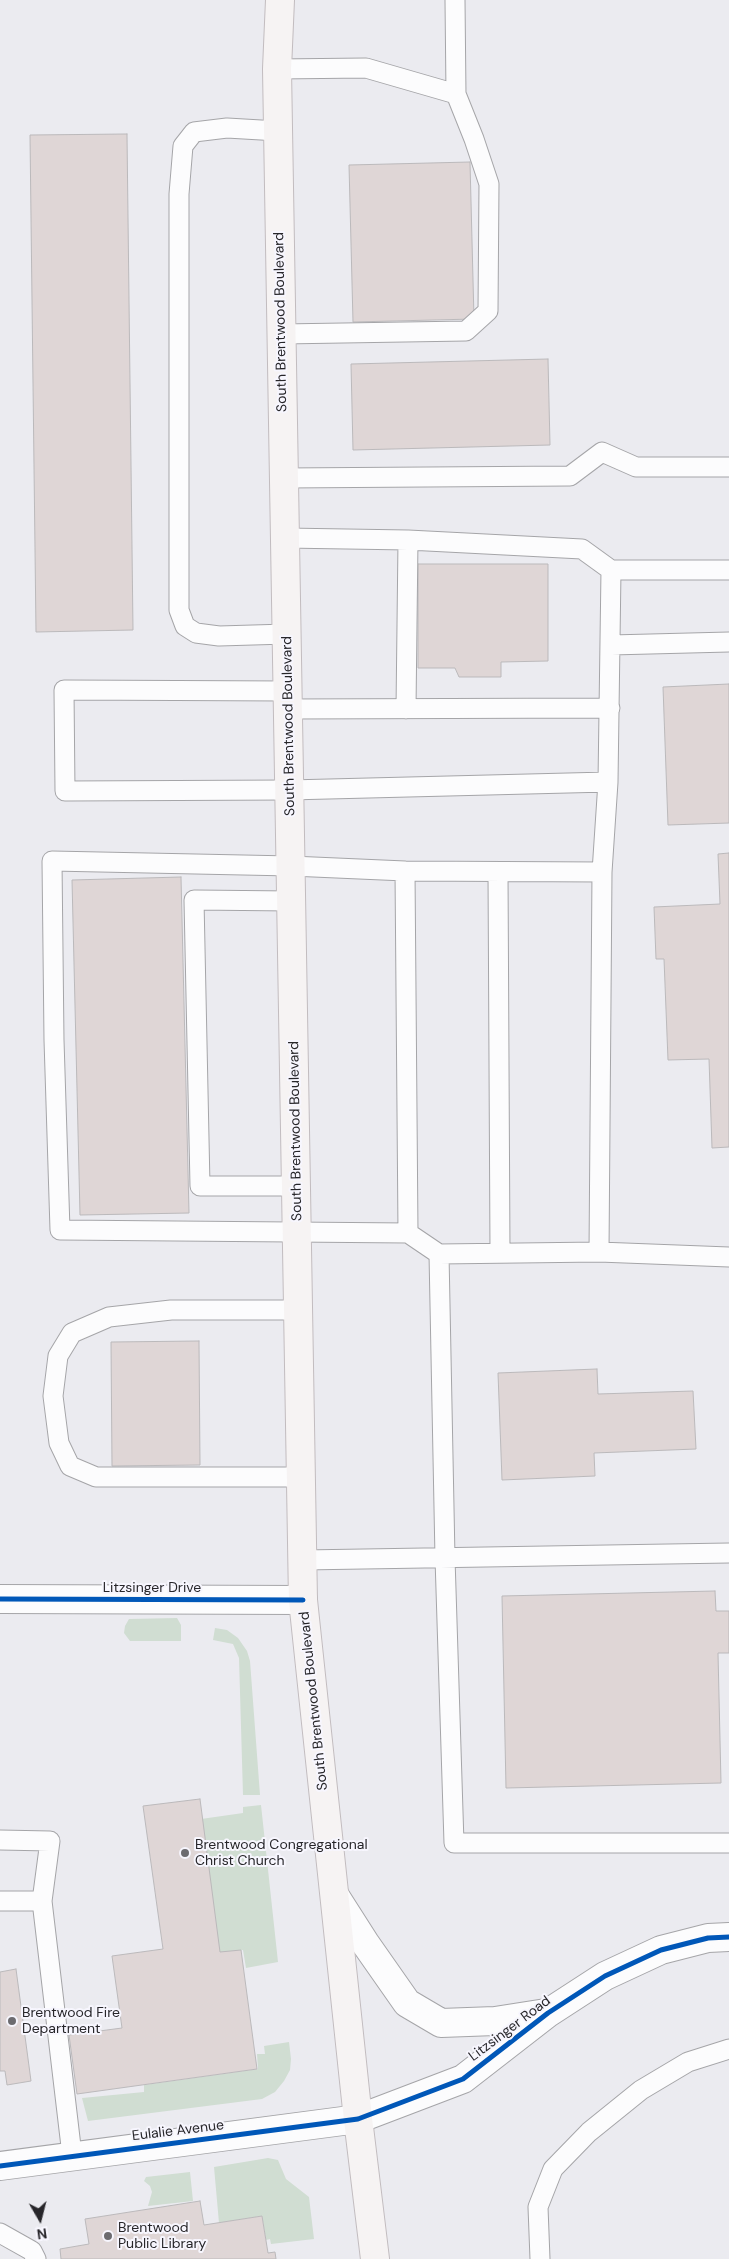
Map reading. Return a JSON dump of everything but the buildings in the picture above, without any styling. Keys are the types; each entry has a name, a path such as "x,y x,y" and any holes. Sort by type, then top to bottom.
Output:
{"main road":[{"name":"South Brentwood Boulevard","path":"280,0 277,69 303,1600 358,2119 376,2259"}],"street":[{"name":"Litzsinger Drive","path":"0,1599 303,1600"},
{"path":"335,1896 364,1943 407,2003 441,2023 495,2021 548,2013"},
{"name":"Litzsinger Road","path":"358,2119 463,2079 548,2013 605,1976 662,1950 708,1938 729,1937"},
{"name":"Eulalie Avenue","path":"0,2166 72,2155 358,2119"}],"lane":[{"path":"282,334 466,331 488,311 489,184 456,94 455,0"},
{"path":"277,69 366,68 456,94"},
{"path":"278,131 227,128 194,132 184,146 179,194 179,610 185,626 196,633 219,636 287,634"},
{"path":"284,478 570,476 602,452 636,467 729,467"},
{"path":"285,538 408,540 582,548 611,570 729,570"},
{"path":"406,709 408,540"},
{"path":"599,1252 602,872 608,782 611,570"},
{"path":"610,645 729,642"},
{"path":"608,782 290,790 65,790 64,690 288,700 406,709 610,708"},
{"path":"602,872 404,872 291,866 52,861 54,1040 60,1230 408,1233 439,1254 599,1252 729,1257"},
{"path":"404,872 408,1233"},
{"path":"498,872 500,1254"},
{"path":"292,901 194,900 200,1186 297,1186"},
{"path":"439,1254 445,1558 454,1843 729,1843"},
{"path":"298,1310 171,1310 108,1317 72,1333 58,1356 53,1396 59,1443 70,1466 96,1477 301,1477"},
{"path":"303,1560 729,1553"},
{"path":"0,1840 50,1841 42,1901 72,2155"},
{"path":"0,1901 42,1901"},
{"path":"540,2259 538,2207 553,2169 589,2132 641,2090 688,2062 729,2049"},
{"path":"0,2233 32,2251 36,2259"}],"shaded area":[{"path":"177,1618 181,1625 181,1641 130,1641 124,1633 129,1619"},
{"path":"215,1628 227,1630 238,1638 247,1651 250,1661 260,1795 243,1795 239,1658 233,1644 213,1640"},
{"path":"261,1805 278,1962 246,1968 243,1950 218,1954 201,1819 243,1813 243,1807"},
{"path":"289,2042 290,2070 275,2092 262,2099 88,2121 82,2098 144,2092 144,2085 258,2069 257,2054 265,2054 264,2046"},
{"path":"268,2158 278,2160 286,2179 309,2197 314,2239 271,2244 270,2239 266,2240 262,2216 219,2223 214,2167"},
{"path":"190,2172 193,2201 148,2206 152,2192 150,2186 144,2181 146,2177"}],"cycle path":[{"path":"0,1599 303,1600"},
{"path":"0,2166 358,2119 463,2079 548,2013 605,1976 661,1950 708,1938 729,1937"}],"place":[{"name":"Brentwood Congregational Christ Church","path":"185,1853"},
{"name":"Brentwood Fire Department","path":"12,2021"},
{"name":"Brentwood Public Library","path":"108,2236"}]}
